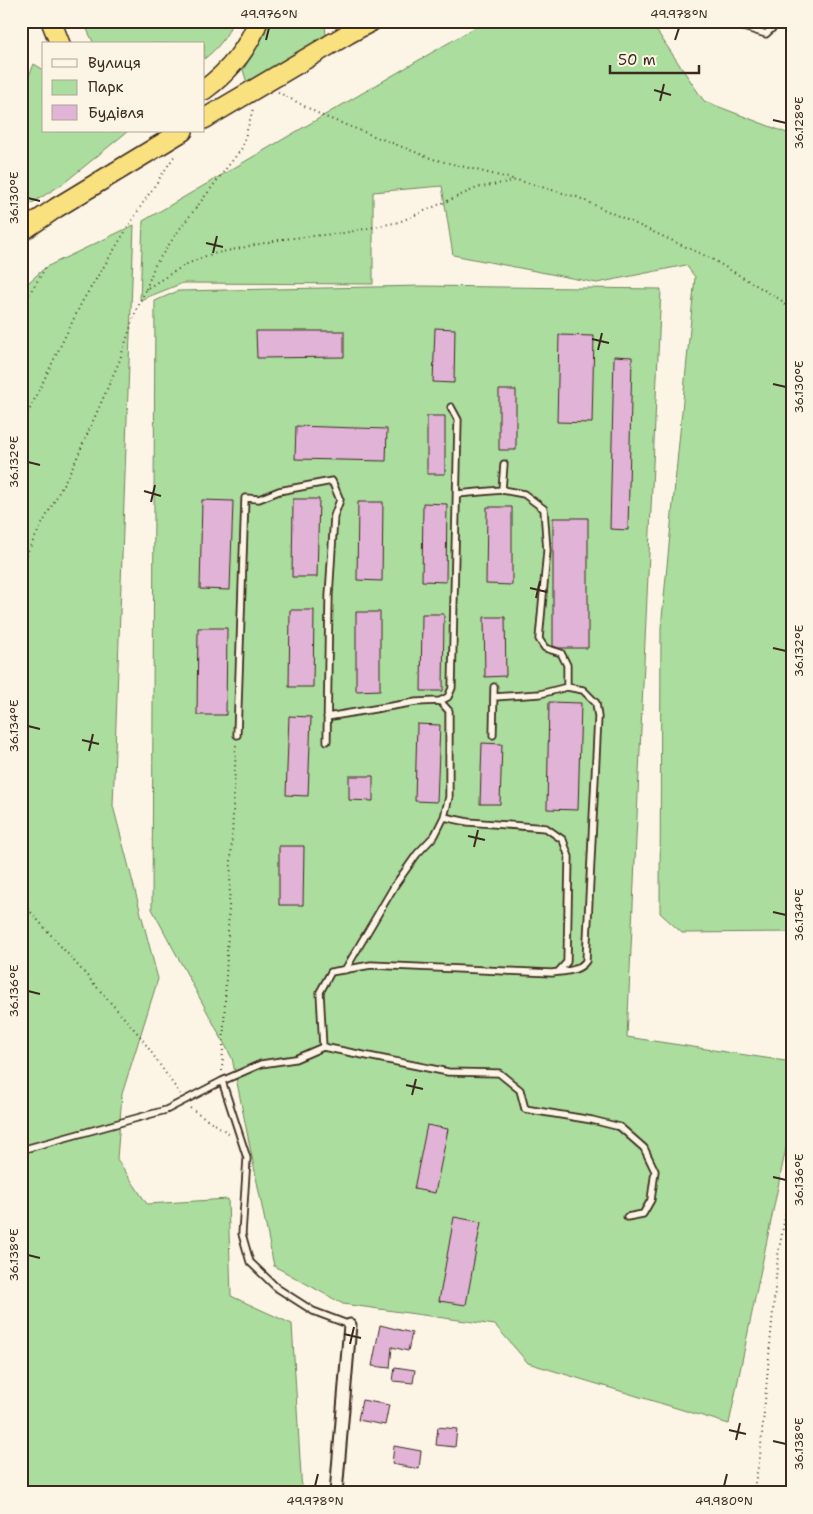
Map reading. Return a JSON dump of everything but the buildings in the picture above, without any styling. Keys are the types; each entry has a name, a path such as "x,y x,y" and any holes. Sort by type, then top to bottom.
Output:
{"highway":[{"path":"51,21 59,42"},
{"path":"205,89 218,79 235,60 252,36 258,21"},
{"path":"205,118 263,85 348,31 372,21"},
{"path":"21,232 56,208 181,132"}],"street":[{"path":"336,1493 350,1325"}],"lane":[{"path":"724,21 766,34 780,21"},
{"path":"327,716 416,702 440,701 448,697 452,688 458,420 451,407"},
{"path":"502,490 504,464"},
{"path":"236,735 245,498 259,500 279,490 332,481 340,500 334,516 329,596 327,741"},
{"path":"457,494 502,490 524,494 544,510 547,551 539,638 545,648 560,653 567,665 567,687"},
{"path":"493,735 494,687"},
{"path":"323,1047 320,992 331,972 371,965 558,972 582,967 586,961 598,717 596,703 583,690 567,687 540,694 494,697"},
{"path":"345,970 395,885 417,854 435,835 444,817 449,797 449,712 440,701"},
{"path":"444,817 468,822 546,828 563,840 569,856 567,962 558,972"},
{"path":"21,1150 166,1110 222,1081 261,1064 295,1059 323,1047 448,1072 499,1073 520,1090 525,1109 592,1120 620,1127 644,1148 655,1171 651,1200 643,1214 627,1217"},
{"path":"222,1081 247,1158 242,1234 250,1262 277,1288 313,1311 350,1325"}],"path":[{"path":"21,564 75,462 119,362 136,311 155,266 174,237 242,148 252,112 263,85 323,116 433,159 577,197 710,258 780,300 792,312"},
{"path":"21,427 82,302 175,155"},
{"path":"146,289 185,265 208,255 283,239 344,233 399,222 477,188 517,180"},
{"path":"21,307 46,267"},
{"path":"222,1081 237,722"},
{"path":"21,901 140,1036 189,1107 242,1142"},
{"path":"753,1493 760,1457 778,1255 792,1179"}],"green space":[{"path":"83,21 232,21 221,43 205,58 205,42 93,42"},
{"path":"268,21 325,21 326,37 248,86 243,70 265,32"},
{"path":"486,21 650,21 704,101 792,135 792,932 682,933 660,913 661,628 695,277 686,265 597,283 453,255 442,186 373,192 373,284 183,283 140,300 143,221"},
{"path":"34,64 42,69 42,132 127,132 64,183 21,210 21,95"},
{"path":"134,225 113,806 158,979 122,1094 117,1159 147,1204 228,1199 231,1296 292,1324 302,1493 21,1493 21,289 46,267"},
{"path":"422,286 661,289 627,1037 792,1062 792,1119 729,1424 528,1363 495,1325 343,1304 274,1266 232,1058 152,909 155,301 178,291"}]}
